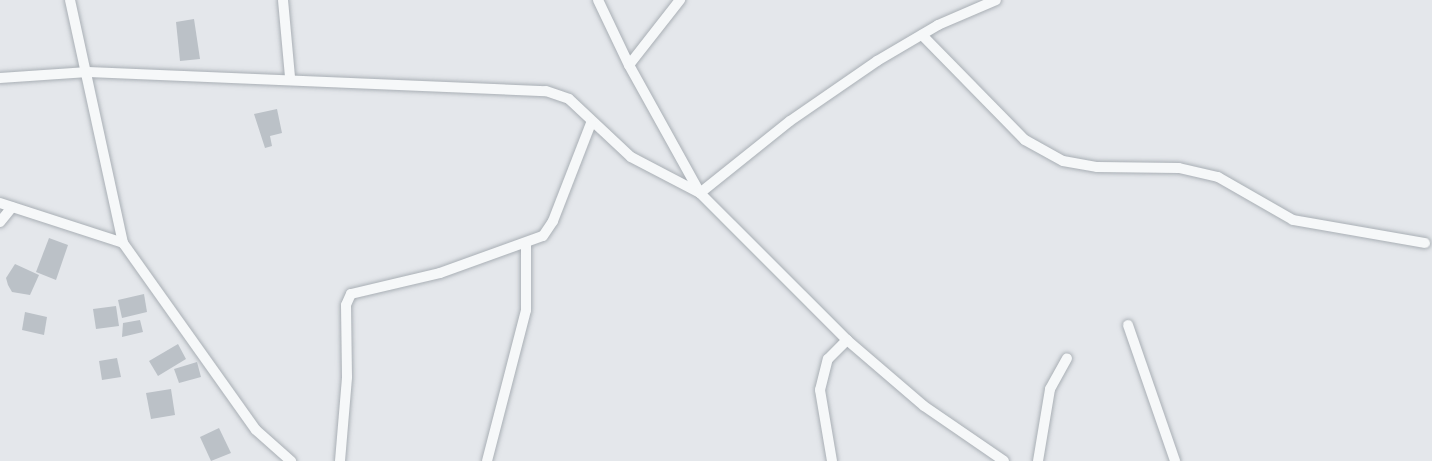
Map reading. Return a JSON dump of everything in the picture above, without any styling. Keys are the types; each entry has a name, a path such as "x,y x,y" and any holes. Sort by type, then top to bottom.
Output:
{"street":[{"path":"70,0 88,72 103,161 123,243 256,430 291,461"},
{"path":"283,0 290,77"},
{"path":"598,0 628,65 700,193 847,340 924,406 1004,461"},
{"path":"628,65 680,0"},
{"path":"700,193 790,121 922,35 994,0"},
{"path":"922,35 1025,140 1063,161 1097,167 1179,168 1218,177 1293,220 1425,243"},
{"path":"0,78 88,72 290,77 546,91 569,99 591,123 648,169 700,193"},
{"path":"340,461 347,377 346,306 351,294 440,273 543,236 554,221 591,123"},
{"path":"0,203 123,243"},
{"path":"0,222 12,207"},
{"path":"487,461 526,310 526,244"},
{"path":"1128,325 1175,461"},
{"path":"832,461 820,390 828,359 847,340"},
{"path":"1038,461 1050,389 1067,358"}],"building":[{"path":"194,19 200,59 180,61 176,22"},
{"path":"277,109 282,133 270,136 272,146 265,148 254,114"},
{"path":"49,238 68,245 56,280 36,272"},
{"path":"15,264 39,275 30,295 12,292 8,285 6,278"},
{"path":"144,294 147,312 122,318 118,300"},
{"path":"116,306 119,326 96,329 93,309"},
{"path":"25,312 47,317 44,335 22,330"},
{"path":"140,320 143,332 122,337 123,323"},
{"path":"178,344 186,359 158,376 149,361"},
{"path":"117,358 121,377 102,380 99,361"},
{"path":"197,362 201,377 179,383 174,369"},
{"path":"171,389 175,415 151,419 146,393"},
{"path":"219,428 231,453 211,461 200,437"}]}
